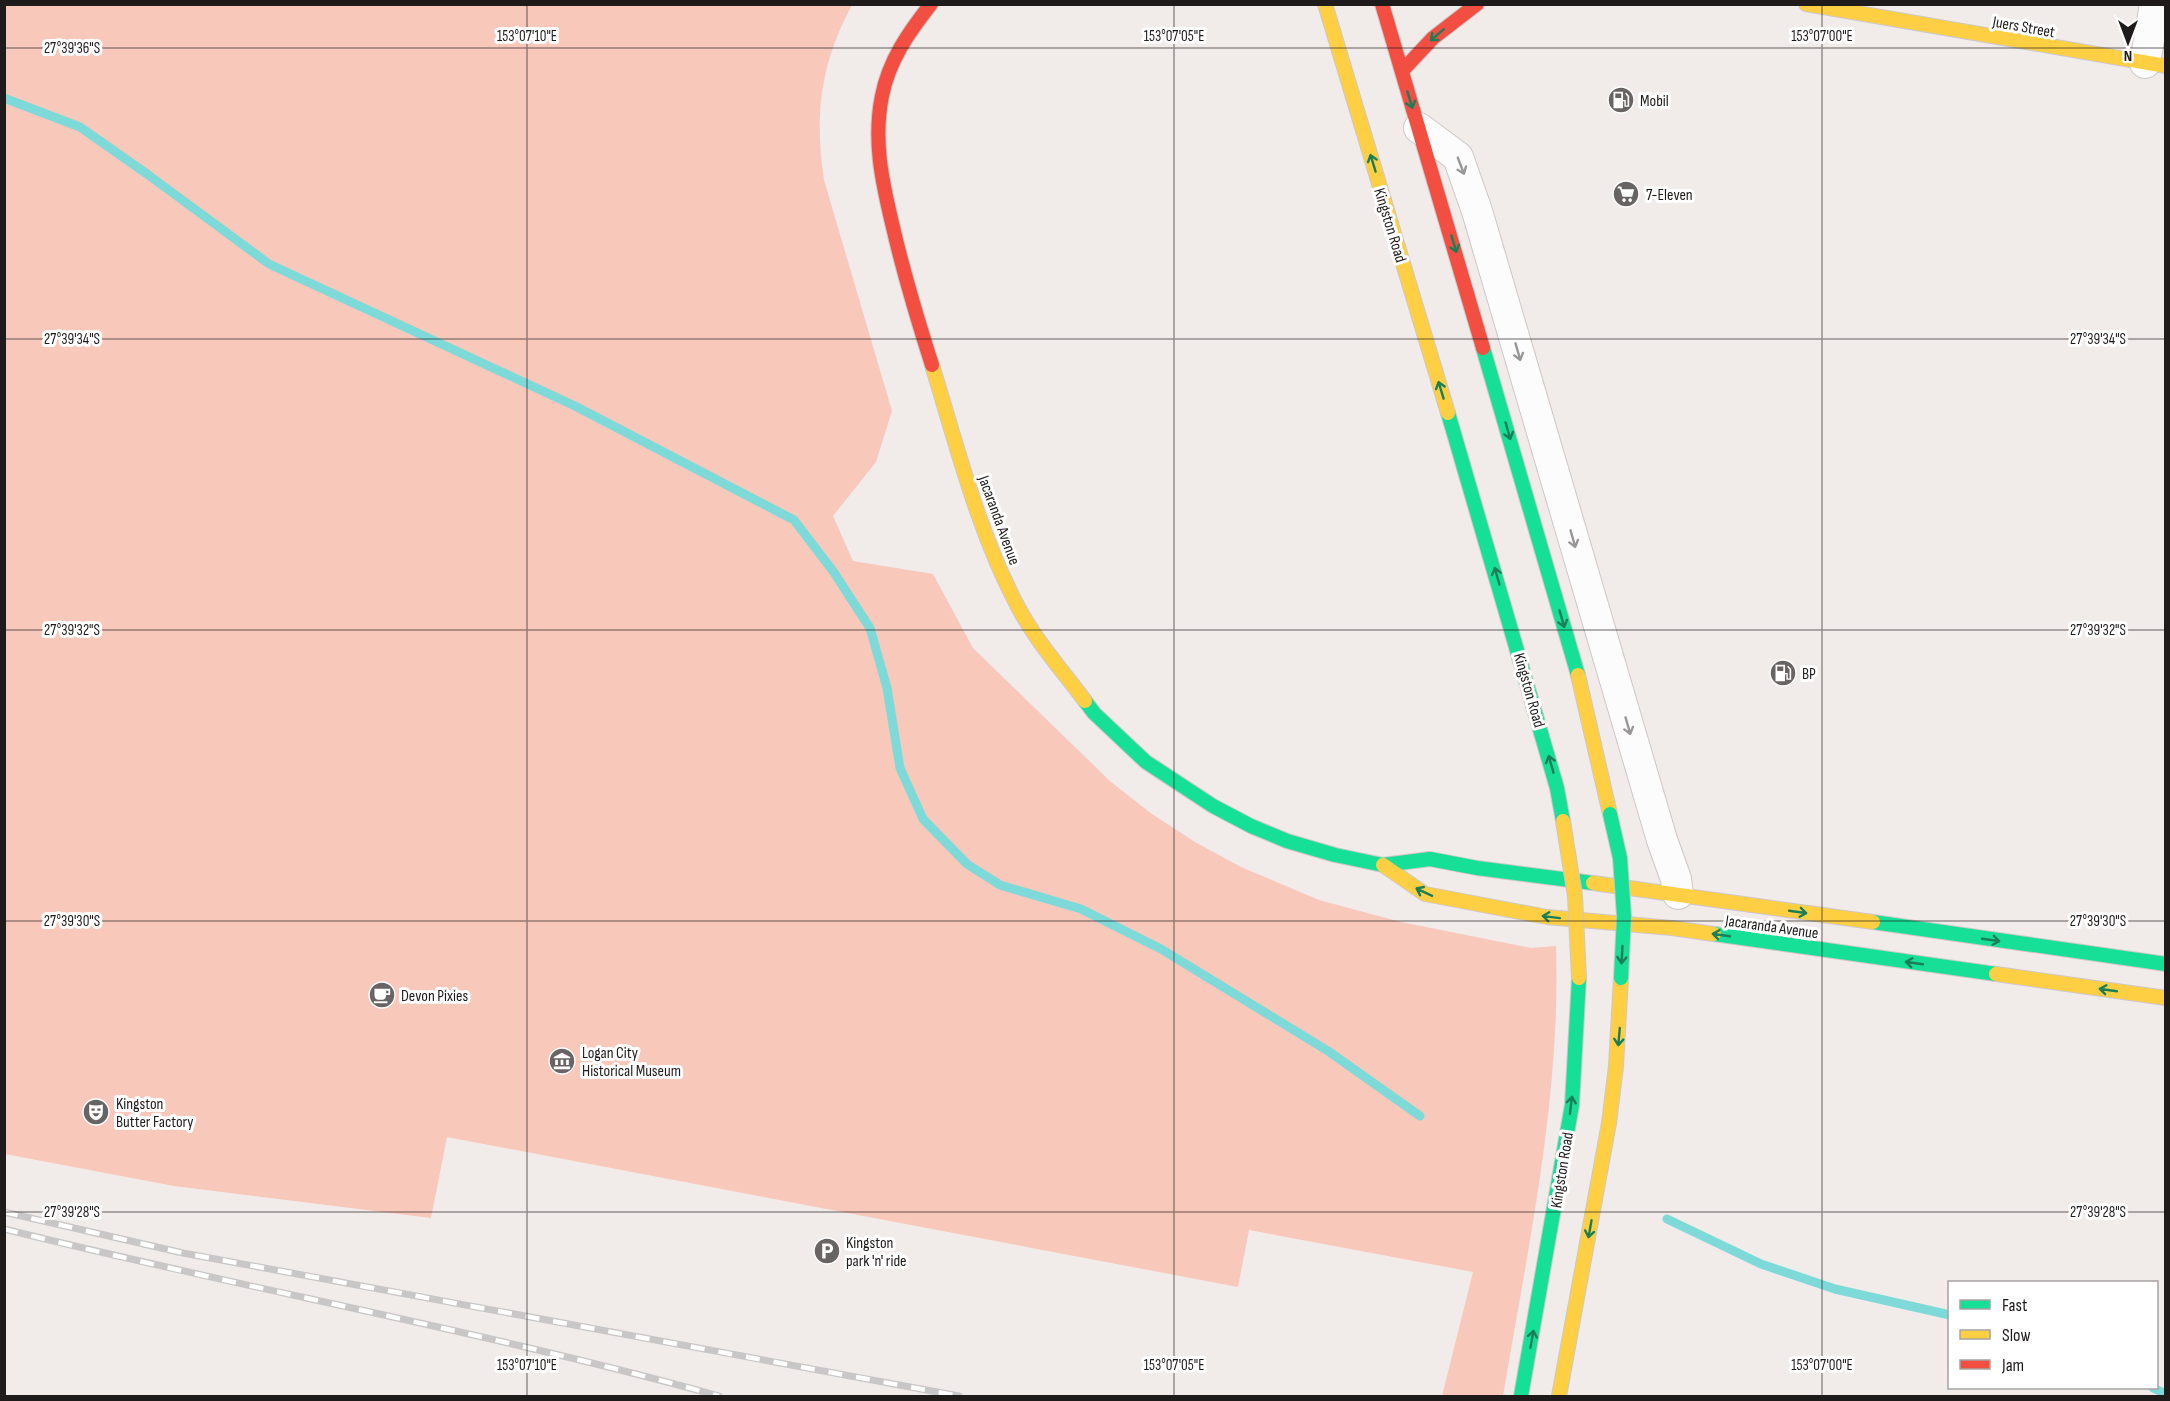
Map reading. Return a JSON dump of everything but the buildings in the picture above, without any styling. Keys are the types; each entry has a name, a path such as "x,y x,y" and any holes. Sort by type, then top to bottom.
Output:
{"street":[{"name":"Jacaranda Avenue","path":"931,4 904,39 885,87 879,121 880,172 904,275 971,491 990,546 1018,607 1035,634 1094,712 1146,762 1213,806 1251,826 1287,841 1335,855 1383,865 1430,859 1478,868 1678,894 2166,964"},
{"name":"Kingston Road","path":"1325,4 1489,549 1557,788 1575,896 1579,978 1572,1105 1521,1396"},
{"path":"1382,4 1556,598 1581,689 1620,858 1624,916 1617,1066 1609,1123 1559,1396"},
{"path":"1402,71 1433,38 1477,4"},
{"name":"Juers Street","path":"1806,4 2156,65"},
{"path":"2155,4 2156,65"},
{"path":"1419,128 1458,157 1477,211 1662,840 1676,879 1678,894"},
{"name":"Jacaranda Avenue","path":"1383,865 1425,894 1547,917 1672,928 2166,998"}],"shaded area":[{"path":"4,5 852,5 841,26 827,68 820,111 821,156 824,180 892,411 876,462 833,516 853,561 933,574 973,648 1111,782 1152,814 1195,842 1241,867 1319,900 1401,922 1531,948 1556,946 1556,1003 1548,1115 1541,1172 1503,1396 1442,1396 1473,1272 1249,1230 1238,1287 447,1137 431,1218 174,1186 5,1154"}],"waterway":[{"path":"4,98 80,127 269,264 575,406 794,520 833,571 870,628 887,688 900,768 923,819 967,864 1000,885 1081,909 1161,949 1328,1051 1420,1116"},
{"path":"1667,1219 1761,1264 1835,1289 1948,1315"},
{"path":"2155,1389 2166,1394"}],"railway":[{"path":"4,1212 183,1253 959,1396"},
{"path":"4,1229 452,1330 719,1396"}],"traffic: fast":[{"path":"1483,348 1578,675"},
{"path":"1448,413 1557,788 1563,821"},
{"path":"1085,701 1094,713 1146,762 1213,806 1251,826 1287,841 1335,855 1383,865 1430,859 1477,868 1593,883"},
{"path":"1610,814 1620,858 1624,916 1621,978"},
{"path":"1873,922 2166,964"},
{"path":"1714,934 1996,974"},
{"path":"1521,1396 1572,1105 1579,978"}],"traffic: slow":[{"path":"1325,4 1448,413"},
{"path":"1806,4 2166,66"},
{"path":"932,365 969,488 1004,578 1033,632 1085,701"},
{"path":"1578,675 1610,814"},
{"path":"1563,821 1575,896 1579,978"},
{"path":"1383,865 1425,894 1547,917 1714,934"},
{"path":"1593,883 1873,922"},
{"path":"1996,974 2166,998"},
{"path":"1559,1396 1609,1123 1616,1066 1621,978"}],"traffic: jam":[{"path":"931,4 895,58 885,83 878,128 882,176 888,207 932,365"},
{"path":"1382,4 1483,348"},
{"path":"1402,71 1433,38 1477,4"}],"place":[{"name":"Mobil","path":"1621,100"},
{"name":"7-Eleven","path":"1626,194"},
{"name":"BP","path":"1783,673"},
{"name":"Devon Pixies","path":"382,995"},
{"name":"Logan City Historical Museum","path":"562,1061"},
{"name":"Kingston Butter Factory","path":"96,1112"},
{"name":"Kingston park 'n' ride","path":"827,1251"}]}
